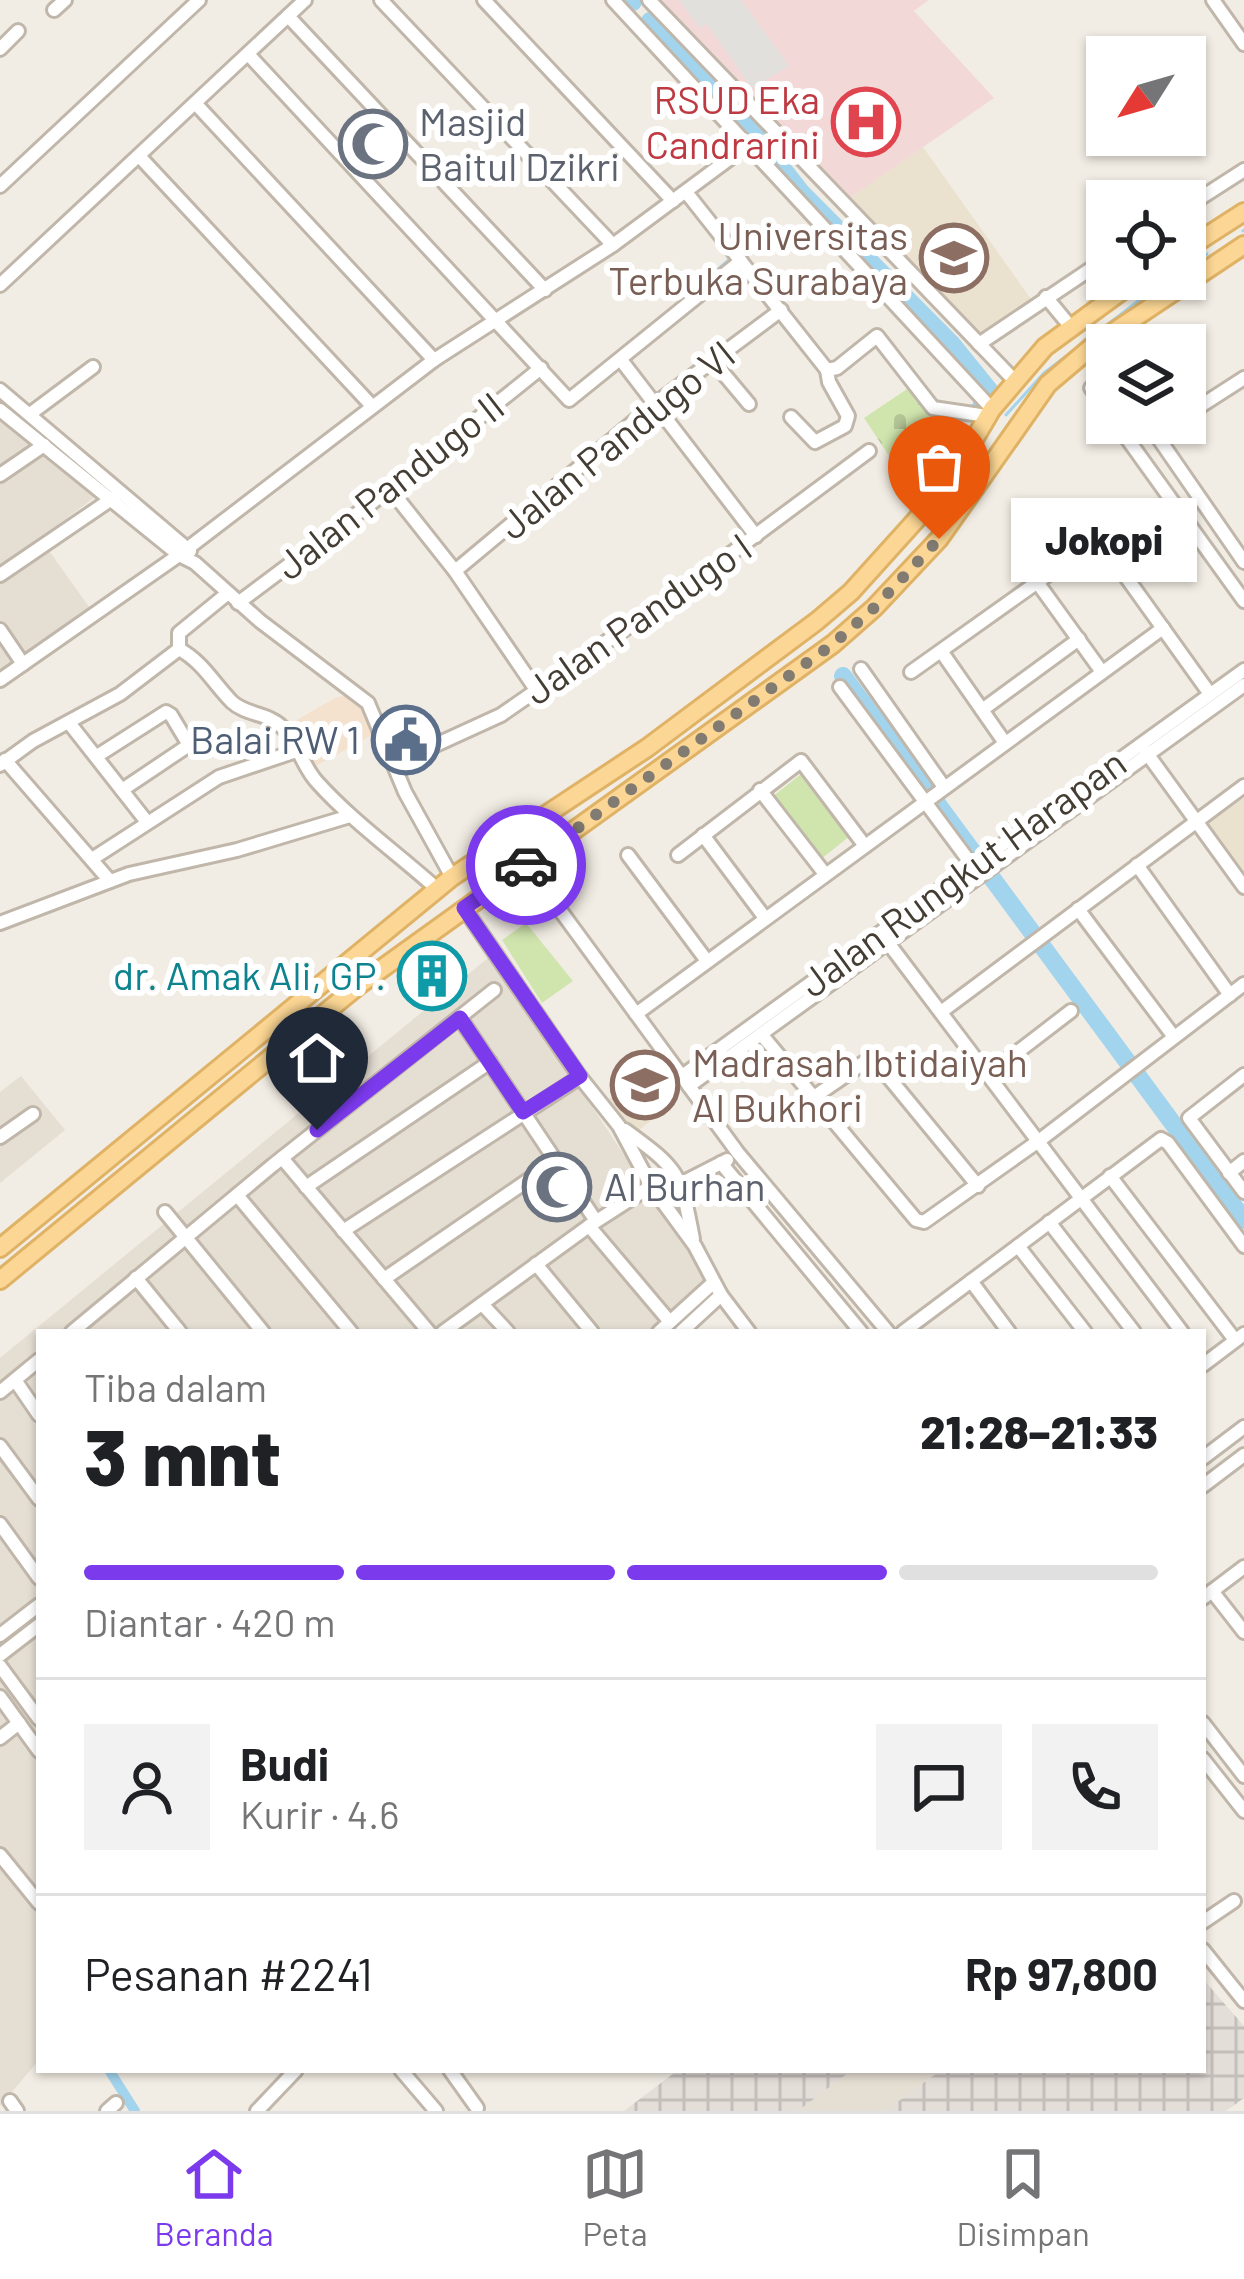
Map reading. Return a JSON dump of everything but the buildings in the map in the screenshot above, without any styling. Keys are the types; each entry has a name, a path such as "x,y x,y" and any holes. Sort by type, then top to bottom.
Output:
{"main road":[{"path":"1206,237 1238,216"},
{"path":"1125,324 1244,243 1230,235 1238,216"},
{"path":"1206,238 1219,243 1216,263"},
{"path":"0,1248 445,883 674,728 850,592 956,470 986,406 1070,326 1108,300"},
{"path":"0,1280 359,985 833,644 906,577 965,505 1032,402 1086,352"},
{"path":"707,704 710,722 724,724"},
{"path":"674,728 689,734 691,748"},
{"path":"247,1046 250,1063 262,1064"},
{"path":"217,1070 230,1075 233,1088"}],"street":[{"path":"0,185 199,0"},
{"path":"0,285 305,0"},
{"path":"381,0 613,244"},
{"path":"484,0 673,201"},
{"path":"613,0 986,406"},
{"path":"630,18 648,0 1014,380"},
{"path":"1213,0 1244,44"},
{"path":"288,16 545,290"},
{"path":"0,49 18,31"},
{"path":"248,54 569,400 738,258"},
{"path":"195,103 434,360"},
{"path":"0,680 184,552 434,360 613,244 748,145"},
{"path":"140,156 372,406"},
{"path":"1206,194 1244,170"},
{"path":"686,192 827,370 848,416 845,426 815,442 791,417"},
{"path":"979,344 1086,271"},
{"path":"1046,297 1070,326"},
{"name":"Jalan Pandugo VI","path":"455,572 655,404 781,310"},
{"path":"827,370 838,368 877,336 933,409 986,406"},
{"path":"621,360 756,536"},
{"path":"713,361 748,404"},
{"path":"30,414 93,368"},
{"name":"Jalan Pandugo II","path":"179,649 179,633 390,489 541,368"},
{"path":"1206,403 1244,379"},
{"path":"0,390 233,598 368,703 445,883"},
{"path":"0,410 116,495"},
{"path":"1131,444 1244,601"},
{"path":"1162,444 1244,562"},
{"path":"0,475 44,445"},
{"name":"Jalan Pandugo I","path":"394,764 501,715 868,451"},
{"path":"390,489 455,572 537,691"},
{"path":"0,575 116,495"},
{"path":"1076,507 1210,694"},
{"path":"911,672 1067,561"},
{"path":"1037,582 1102,672"},
{"path":"636,1014 1163,628"},
{"path":"0,631 23,664"},
{"path":"982,710 1078,639"},
{"path":"110,880 3,762 120,694 179,649 199,663 237,707 283,728 306,769 350,816 445,883"},
{"path":"941,651 1005,743"},
{"path":"861,669 934,795 982,865"},
{"name":"Jalan Rungkut Harapan","path":"1144,750 1244,670"},
{"name":"Jalan Rungkut Harapan","path":"685,1081 1144,750 1244,685"},
{"path":"840,687 934,795"},
{"path":"97,756 166,712 171,715 190,745 122,790"},
{"path":"70,724 147,823"},
{"path":"1144,750 1244,887"},
{"path":"92,859 218,777 296,751"},
{"path":"678,855 801,761 865,846"},
{"path":"941,1012 1244,786"},
{"path":"760,790 825,874"},
{"path":"0,922 110,880 237,850 350,816"},
{"path":"703,835 765,919"},
{"path":"628,855 707,961"},
{"path":"527,865 738,1153 885,1329"},
{"path":"1137,865 1230,995"},
{"path":"464,908 503,983 619,1126 651,1186 747,1329"},
{"path":"1078,909 1174,1036"},
{"path":"884,937 1179,1329"},
{"name":"Jalan Rungkut Harapan","path":"685,1081 761,1034 884,937"},
{"path":"76,1329 503,983"},
{"path":"761,1034 919,1222 978,1186 1244,983"},
{"path":"989,1074 1071,1011"},
{"path":"460,1018 592,1224 670,1329 717,1289"},
{"path":"814,1097 872,1057 978,1186"},
{"path":"306,1187 490,1062"},
{"path":"1244,1075 1189,1118 1244,1192"},
{"path":"343,1231 580,1076"},
{"path":"0,1137 33,1114"},
{"path":"619,1126 667,1161 682,1183 695,1246"},
{"path":"907,1329 1160,1139 1168,1143 1244,1246"},
{"path":"682,1183 738,1153"},
{"path":"282,1158 426,1329"},
{"path":"384,1279 556,1162"},
{"path":"722,1162 859,1329"},
{"path":"1229,1173 1244,1162"},
{"path":"1110,1176 1240,1337 1206,1362"},
{"path":"447,1329 651,1186"},
{"path":"237,1195 349,1329"},
{"path":"165,1212 261,1329"},
{"path":"1049,1222 1132,1329"},
{"path":"1018,1246 1082,1329"},
{"path":"536,1264 590,1329"},
{"path":"136,1278 173,1329"},
{"path":"971,1282 1007,1329"},
{"path":"482,1304 505,1329"},
{"path":"0,1392 36,1362"},
{"path":"15,1380 36,1411"},
{"path":"1206,1456 1244,1427"},
{"path":"0,1446 36,1495"},
{"path":"1206,1484 1244,1455"},
{"path":"1206,1462 1216,1476"},
{"path":"0,1524 36,1574"},
{"path":"1244,1568 1208,1595 1244,1632"},
{"path":"0,1635 36,1607"},
{"path":"0,1655 36,1627"},
{"path":"0,1666 36,1716"},
{"path":"0,1697 4,1714 19,1723 36,1746"},
{"path":"0,1738 19,1723"},
{"path":"1206,1727 1244,1776"},
{"path":"1206,1763 1244,1811"},
{"path":"0,1855 36,1899"},
{"path":"1206,1920 1234,1901"},
{"path":"1206,1954 1244,2001"},
{"path":"264,2109 294,2073"},
{"path":"404,2073 436,2111"},
{"path":"453,2073 477,2108"}],"shaded area":[{"name":"RSUD Eka Candrarini","path":"657,0 929,0 914,11 994,98 847,200"},
{"path":"679,0 741,0 789,66 752,88 707,24 700,28"},
{"name":"Universitas Terbuka Surabaya","path":"923,147 1033,302 980,337 847,200"},
{"path":"0,420 95,497 40,538 89,607 0,674"},
{"path":"346,695 362,709 376,733 312,768 288,725"},
{"path":"1244,798 1244,879 1205,825"},
{"path":"488,958 517,994 724,1305 696,1329 36,1329 36,2064 0,2106 0,1358"},
{"name":"Madrasah Ibtidaiyah Al Bukhori","path":"651,1070 674,1103 639,1130 607,1100"},
{"path":"21,1076 65,1130 0,1183 0,1092"},
{"path":"1206,1982 1244,2026 1244,2098 1226,2111 885,2111 937,2073 1206,2073"},
{"path":"674,2073 848,2073 798,2111 624,2111"},
{"path":"848,2073 937,2073 885,2111 798,2111"}],"green space":[{"path":"913,385 952,440 905,480 864,418"},
{"path":"801,774 850,836 821,859 771,798"},
{"path":"526,923 573,981 542,1003 502,940"}],"waterway":[{"path":"650,21 751,128 801,192 951,343 989,390 980,409"},
{"path":"689,295 731,258"},
{"path":"754,268 819,350"},
{"path":"1006,415 1044,373 1140,300"},
{"path":"881,333 935,400 946,404"},
{"path":"968,407 980,409"},
{"path":"843,676 1244,1220"},
{"path":"111,2073 135,2111"}],"way so far":[{"path":"526,865 833,644 906,577 939,539"}],"place":[{"name":"RSUD Eka Candrarini","path":"866,122"},
{"name":"Masjid Baitul Dzikri","path":"373,144"},
{"name":"Universitas Terbuka Surabaya","path":"954,258"},
{"name":"Jokopi","path":"939,539"},
{"name":"Balai RW 1","path":"406,740"},
{"name":"dr. Amak Ali, GP.","path":"432,976"},
{"name":"Madrasah Ibtidaiyah Al Bukhori","path":"645,1085"},
{"name":"Al Burhan","path":"557,1187"}],"route":[{"path":"317,1130 460,1018 523,1112 580,1076 464,908 526,865"}]}
